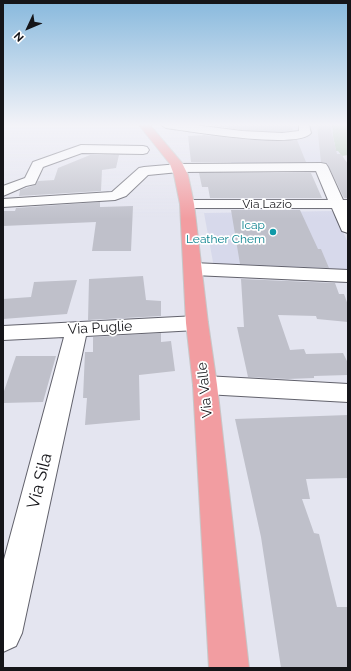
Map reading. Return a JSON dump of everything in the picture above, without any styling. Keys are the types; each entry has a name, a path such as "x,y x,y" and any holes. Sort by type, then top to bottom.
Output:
{"main road":[{"name":"Via Valle","path":"164,156 179,168 187,204 205,385 229,668"}],"street":[{"path":"3,192 23,182 30,182 38,165 61,156"},
{"path":"143,156 144,171"},
{"path":"3,203 115,196 121,193 144,171 179,168 321,167 343,204 348,228"},
{"name":"Via Lazio","path":"187,204 343,204"},
{"path":"193,270 348,276"},
{"name":"Via Puglie","path":"3,333 198,323"},
{"name":"Via Sila","path":"3,633 77,329"},
{"path":"205,385 348,392"}],"shaded area":[{"path":"229,156 341,156 348,168 233,169"},
{"path":"334,211 348,243 348,277 215,273 204,213"}],"building":[{"path":"87,156 119,156 116,168 102,170 101,191 19,196 20,190 35,185 38,181 54,180 58,168"},
{"path":"190,156 304,156 306,162 191,162"},
{"path":"320,156 343,156 348,164 348,198 344,198 327,163 321,162"},
{"path":"199,173 311,173 322,198 210,198 208,187 202,187"},
{"path":"100,202 100,207 133,206 131,251 92,251 96,222 3,226 3,211 15,211 16,208"},
{"path":"231,210 300,210 318,249 321,249 329,268 240,264"},
{"path":"143,276 146,300 161,301 161,316 88,320 89,279"},
{"path":"241,279 335,283 339,294 344,294 348,305 348,322 317,319 316,316 278,315 290,350 304,349 306,354 343,353 348,363 348,375 314,376 314,378 288,379 248,377 237,327 244,327"},
{"path":"77,280 67,314 3,319 3,299 31,297 34,282"},
{"path":"161,333 161,342 171,341 175,371 139,375 140,420 85,425 87,398 83,398 85,352 93,352 93,337"},
{"path":"16,356 56,356 43,402 3,403 3,394"},
{"path":"348,415 348,478 306,479 310,499 302,499 314,533 319,534 337,607 348,607 348,668 281,668 261,537 235,419"}],"place":[{"name":"Icap Leather Chem","path":"273,232"}]}
